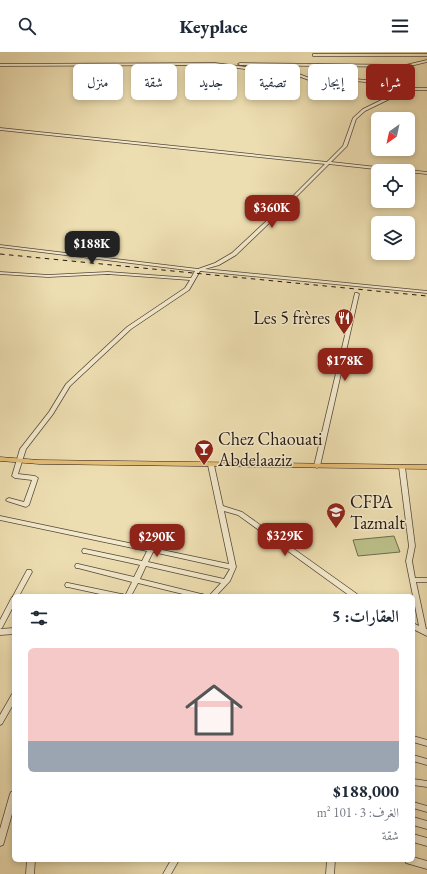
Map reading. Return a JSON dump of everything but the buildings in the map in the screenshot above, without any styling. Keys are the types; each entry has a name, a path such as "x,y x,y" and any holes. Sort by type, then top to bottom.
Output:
{"main road":[{"path":"1,459 39,462 427,467"}],"street":[{"path":"314,55 427,55"},
{"path":"237,65 406,66 427,61"},
{"path":"0,65 185,64"},
{"path":"237,67 299,75 326,85 344,79 366,82"},
{"path":"415,89 427,89"},
{"path":"9,500 26,505 35,478 14,476 23,450 78,374 129,328 187,289 198,270 217,264 234,254 345,146 354,119 364,110 384,100"},
{"path":"0,129 371,168"},
{"path":"415,172 427,173"},
{"path":"0,246 198,270 427,292"},
{"path":"0,273 48,276 108,273 192,279"},
{"path":"317,466 357,294"},
{"path":"211,465 233,567 225,581 214,594"},
{"path":"402,466 412,546 409,561 425,631"},
{"path":"221,508 240,513 352,594"},
{"path":"0,518 233,567"},
{"path":"129,594 151,550"},
{"path":"85,551 144,565 225,581"},
{"path":"78,566 193,594"},
{"path":"17,594 29,572"},
{"path":"414,580 427,580"},
{"path":"68,585 111,594"},
{"path":"0,626 12,603"},
{"path":"415,627 425,631"},
{"path":"0,632 12,631"},
{"path":"0,722 12,701"},
{"path":"415,740 427,743"},
{"path":"415,759 427,762"},
{"path":"415,782 427,784"},
{"path":"0,842 12,801"},
{"path":"415,806 427,809"},
{"path":"415,822 427,826"},
{"path":"415,839 427,842"},
{"path":"30,874 31,862"},
{"path":"167,874 174,862"},
{"path":"330,874 331,862"},
{"path":"415,862 427,865"}],"green space":[{"path":"394,536 400,552 358,556 353,540"}],"railway":[{"path":"0,254 427,296"}],"place":[{"name":"Les 5 frères","path":"344,335"},
{"name":"Chez Chaouati Abdelaaziz","path":"204,466"},
{"name":"CFPA Tazmalt","path":"336,529"}]}
